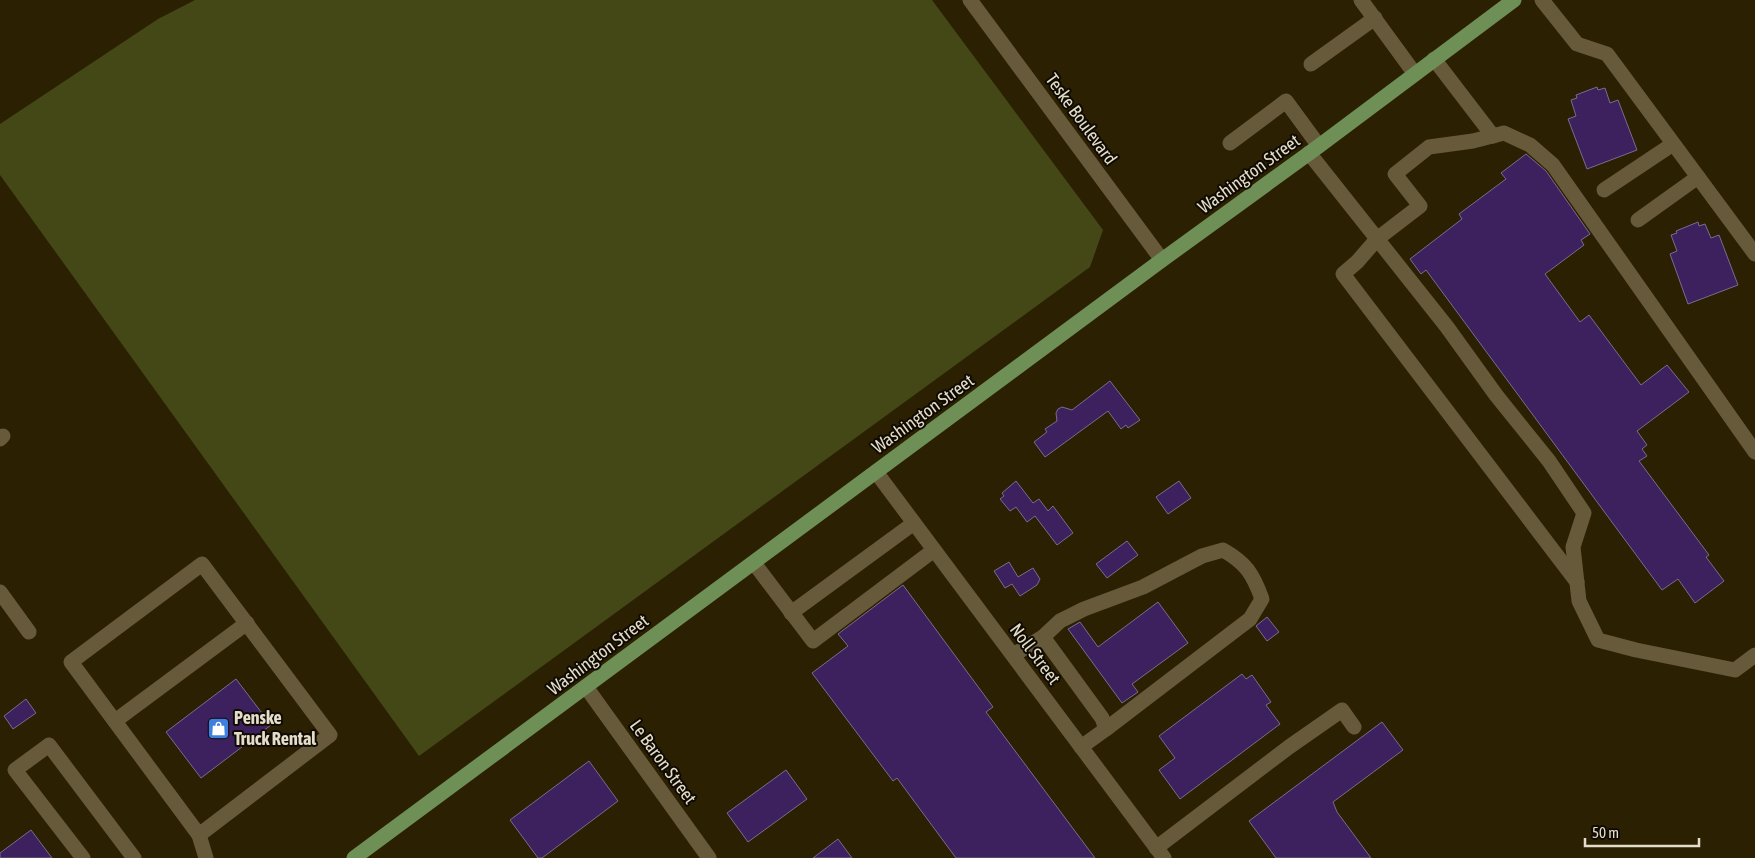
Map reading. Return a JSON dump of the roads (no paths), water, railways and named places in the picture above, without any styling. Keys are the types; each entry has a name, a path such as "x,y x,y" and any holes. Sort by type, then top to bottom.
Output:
{"main road":[{"name":"Washington Street","path":"354,858 1162,260 1314,150 1514,0"}],"street":[{"name":"Teske Boulevard","path":"970,0 1162,260"},
{"path":"1361,0 1416,74"},
{"path":"1542,0 1577,44 1607,54 1755,254"},
{"path":"1311,64 1375,18"},
{"path":"1434,60 1493,136"},
{"path":"1230,143 1286,101 1314,150 1377,239 1447,327 1496,396 1549,461 1584,513 1573,547 1579,601 1598,640 1636,650 1735,670 1755,655"},
{"path":"1577,582 1343,274 1357,262 1377,239 1420,206 1395,174 1429,147 1473,141 1504,133 1530,145 1554,165 1755,452"},
{"path":"1604,190 1674,144"},
{"path":"1638,220 1698,177"},
{"name":"Noll Street","path":"876,472 1160,853"},
{"path":"791,613 914,523"},
{"path":"754,563 813,641 934,550"},
{"path":"1012,655 1043,637 1060,621 1084,609 1144,587 1202,556 1223,550 1239,559 1255,580 1262,600 1250,619 1081,747"},
{"path":"199,835 330,735 202,564 71,662 199,835 206,858"},
{"path":"0,592 30,632"},
{"path":"115,721 247,623"},
{"path":"1043,637 1102,718 1106,728"},
{"name":"Le Baron Street","path":"586,688 709,858"},
{"path":"1160,853 1289,747 1342,710 1354,727"},
{"path":"83,858 8,771 49,745 134,858"}],"place":[{"name":"Penske Truck Rental","path":"218,728"}]}
